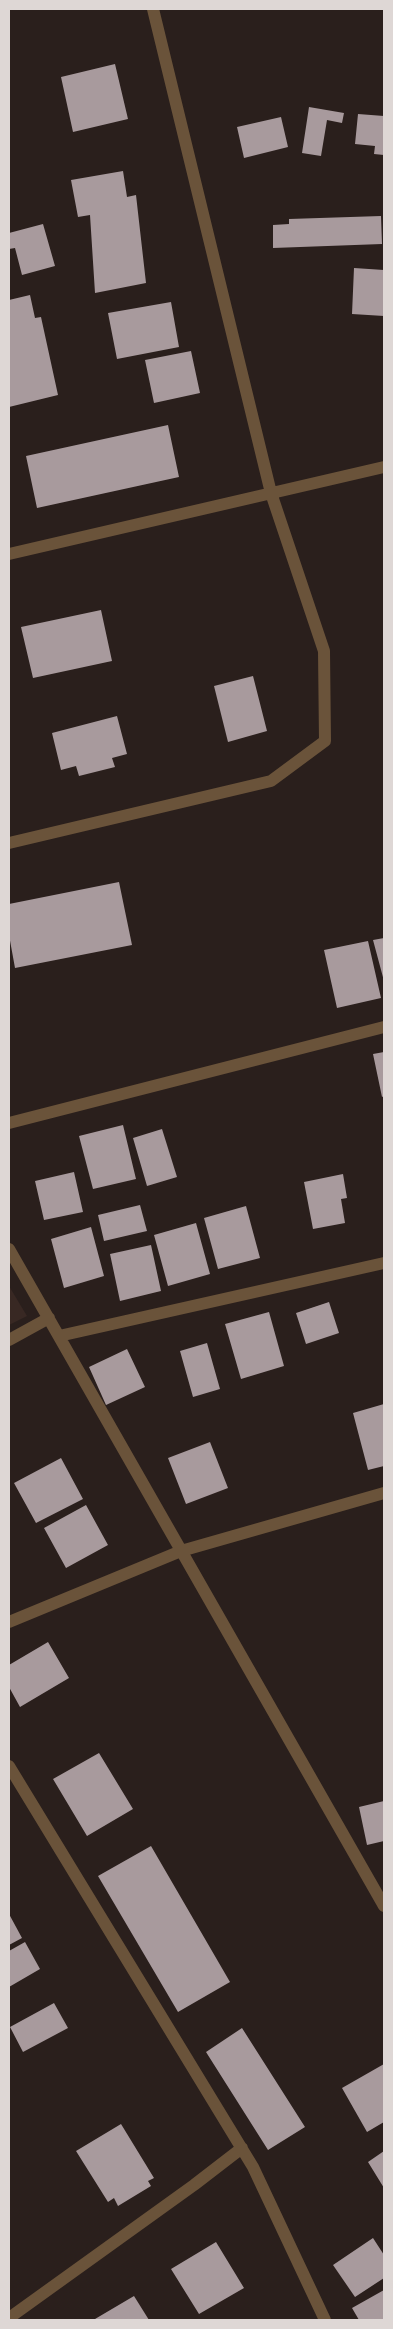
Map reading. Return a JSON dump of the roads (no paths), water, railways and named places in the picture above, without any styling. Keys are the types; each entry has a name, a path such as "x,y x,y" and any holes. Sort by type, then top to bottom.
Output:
{"street":[{"path":"9,843 271,781 325,741 324,651 271,493 153,9"},
{"path":"9,554 384,467"},
{"path":"9,1123 384,1027"},
{"path":"9,1249 384,1906"},
{"path":"59,1336 384,1263"},
{"path":"9,1340 49,1318"},
{"path":"9,1622 182,1551 384,1493"},
{"path":"9,1766 254,2167 326,2320"},
{"path":"9,2318 194,2185 242,2148"}]}
